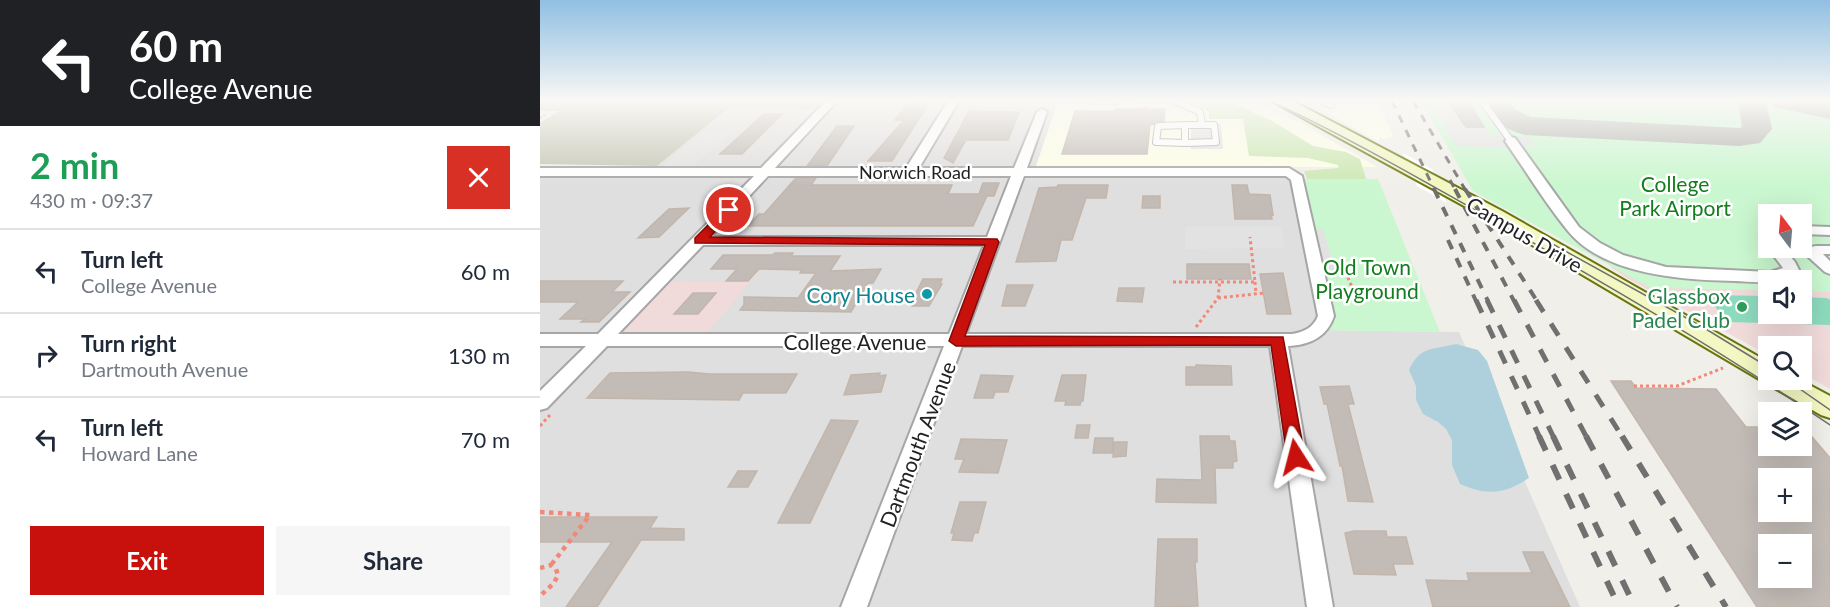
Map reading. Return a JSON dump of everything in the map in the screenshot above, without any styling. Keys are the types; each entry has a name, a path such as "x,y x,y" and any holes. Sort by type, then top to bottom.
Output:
{"main road":[{"name":"Campus Drive","path":"1335,129 1494,215 1758,367"},
{"path":"1798,390 1830,408"}],"street":[{"path":"540,403 806,129"},
{"path":"910,172 936,129"},
{"name":"Dartmouth Avenue","path":"854,607 1035,129"},
{"path":"1511,141 1574,230 1593,245 1623,260 1669,273 1770,277 1780,276 1791,270 1785,258"},
{"name":"Norwich Road","path":"540,172 1289,172"},
{"name":"College Avenue","path":"540,340 1292,340 1314,335 1320,330 1326,316 1297,179 1289,172"},
{"path":"1812,230 1830,231"},
{"path":"699,241 993,242"},
{"path":"1830,250 1814,252 1816,257 1830,269"},
{"path":"1278,340 1320,607"}],"lane":[{"path":"1158,129 1156,142 1216,142 1215,129"},
{"path":"1185,129 1185,142"},
{"path":"1503,129 1511,141"}],"path":[{"path":"1250,237 1256,294"},
{"path":"1339,271 1346,273 1358,302"},
{"path":"1173,282 1220,280 1255,282"},
{"path":"1196,327 1218,298 1220,280"},
{"path":"1218,298 1264,293"},
{"path":"1635,386 1677,386 1723,368"},
{"path":"540,512 590,514 551,565 540,568"},
{"path":"540,596 554,583 558,575 551,565"}],"shaded area":[{"path":"540,129 702,129 657,166 540,164"},
{"path":"703,129 1067,129 1056,172 1296,176 1320,330 1459,332 1580,607 540,607 540,172 650,172"},
{"path":"1048,129 1312,129 1377,167 1036,166"},
{"path":"1191,129 1221,129 1223,149 1191,149"},
{"path":"1357,129 1390,129 1393,136 1379,138 1379,142"},
{"path":"1446,129 1486,129 1490,135 1528,137 1535,145 1525,145 1526,148 1456,146"},
{"path":"703,132 731,132 693,166 662,166"},
{"path":"1185,227 1281,227 1285,248 1185,249"},
{"path":"1322,228 1336,270 1325,273 1314,231"},
{"path":"1830,234 1830,389 1812,379 1812,336 1758,336 1758,350 1623,276 1611,267 1618,264 1758,281 1758,324 1812,324 1812,270 1802,270 1802,258 1812,258 1812,243"},
{"path":"661,281 750,282 700,341 602,340"}],"green space":[{"path":"1245,129 1286,129 1313,146 1346,152 1360,159 1366,179 1307,179 1304,171 1339,168 1338,165 1308,158 1249,156"},
{"name":"College Park Airport","path":"1437,129 1830,129 1830,251 1816,251 1830,264 1830,292 1812,291 1812,270 1758,270 1758,290 1651,288 1473,191"},
{"name":"Old Town Playground","path":"1297,179 1378,179 1440,332 1320,330 1324,324"},
{"name":"Glassbox Padel Club","path":"1705,295 1758,296 1758,323 1728,322"},
{"name":"Glassbox Padel Club","path":"1812,297 1830,300 1830,325 1796,324 1812,324"}],"water":[{"path":"1456,344 1478,350 1487,361 1529,478 1503,490 1487,492 1460,484 1452,465 1452,440 1446,429 1423,414 1416,400 1416,386 1409,370 1413,362 1428,350"}],"pier":[{"path":"1403,153 1432,169 1447,203 1417,186"}],"building":[{"path":"747,129 767,129 742,154 720,154"},
{"path":"835,129 852,129 827,166 807,166"},
{"path":"896,129 912,129 892,161 868,161"},
{"path":"959,129 1012,129 1008,140 966,140 953,163 944,158"},
{"path":"1069,129 1150,129 1147,154 1062,154"},
{"path":"796,178 816,178 811,185 952,185 948,194 979,194 983,183 999,183 994,196 987,196 973,226 748,226 759,214 764,214"},
{"path":"1058,185 1108,185 1106,198 1086,198 1072,240 1061,240 1056,261 1016,262 1039,188 1057,187"},
{"path":"1232,185 1247,185 1249,194 1270,195 1272,219 1235,219"},
{"path":"1143,196 1160,196 1160,208 1142,208"},
{"path":"689,208 659,237 638,238 669,209"},
{"path":"793,253 791,256 840,256 830,271 881,269 873,283 868,283 851,312 740,310 744,305 744,297 798,298 816,273 800,273 802,270 759,269 748,281 726,281 737,269 711,269 723,255 772,255"},
{"path":"1187,264 1249,264 1251,279 1187,279"},
{"path":"1283,273 1291,314 1267,314 1260,274"},
{"name":"Cory House","path":"923,279 942,279 940,284 942,284 929,306 912,306 916,297 914,297"},
{"path":"540,281 623,281 612,292 630,292 599,322 581,322 585,319 560,319 578,302 540,302"},
{"path":"1007,285 1033,285 1025,306 1002,306"},
{"path":"1119,288 1144,288 1142,302 1117,301"},
{"path":"693,293 716,293 698,314 674,314"},
{"path":"1196,365 1231,366 1232,385 1186,385 1186,367 1196,367"},
{"path":"610,373 797,374 786,393 743,393 739,400 587,398"},
{"path":"880,373 879,376 886,375 881,392 844,395 851,375"},
{"path":"981,375 1013,376 1008,392 995,392 993,398 974,398"},
{"path":"1062,375 1086,375 1083,401 1080,405 1065,405 1066,401 1055,401"},
{"path":"1611,381 1631,381 1636,388 1716,389 1746,427 1758,427 1758,456 1812,456 1812,437 1830,458 1830,607 1757,607"},
{"path":"1349,386 1354,404 1348,404 1373,502 1348,501 1327,404 1324,404 1320,387"},
{"path":"831,420 858,421 810,523 778,523"},
{"path":"1077,425 1090,425 1088,438 1075,438"},
{"path":"1200,436 1229,436 1230,441 1235,441 1237,461 1233,462 1233,468 1215,468 1216,503 1156,502 1157,479 1202,480"},
{"path":"1095,438 1113,438 1112,453 1093,453"},
{"path":"961,439 1007,440 998,473 959,472 964,459 955,459"},
{"path":"1114,442 1127,442 1126,456 1113,457"},
{"path":"738,471 757,471 748,487 728,487"},
{"path":"960,502 986,502 978,533 974,533 972,541 952,540 954,533 951,533"},
{"path":"540,517 657,517 650,528 684,529 684,540 641,540 597,607 566,607 612,542 540,542"},
{"path":"1386,531 1387,537 1406,537 1413,564 1393,564 1396,575 1354,574 1345,533"},
{"path":"1158,539 1197,539 1197,562 1195,562 1198,606 1155,607"},
{"path":"1523,552 1543,552 1570,607 1433,607 1426,580 1469,581 1467,573 1532,573"}],"taxiway":[{"path":"1590,129 1739,137 1749,136 1757,129"}],"tram line":[{"path":"1328,129 1577,268 1705,344 1830,425"},
{"path":"1547,241 1701,326 1758,361"},
{"path":"1801,390 1830,410"}],"railway":[{"path":"1406,129 1435,191"},
{"path":"1430,129 1466,191"},
{"path":"1450,180 1456,191"},
{"path":"1434,189 1488,301"},
{"path":"1455,189 1514,301"},
{"path":"1465,189 1537,301"},
{"path":"1448,240 1476,301"},
{"path":"1476,300 1540,438"},
{"path":"1487,300 1554,438"},
{"path":"1514,300 1587,438"},
{"path":"1536,300 1623,438"},
{"path":"1539,436 1619,607"},
{"path":"1553,436 1635,607"},
{"path":"1586,436 1677,607"},
{"path":"1622,436 1726,607"}],"place":[{"name":"Cory House","path":"927,294"},
{"name":"Glassbox Padel Club","path":"1742,307"}],"route":[{"path":"729,210 699,241 993,242 956,341 1278,340 1296,457"}]}
